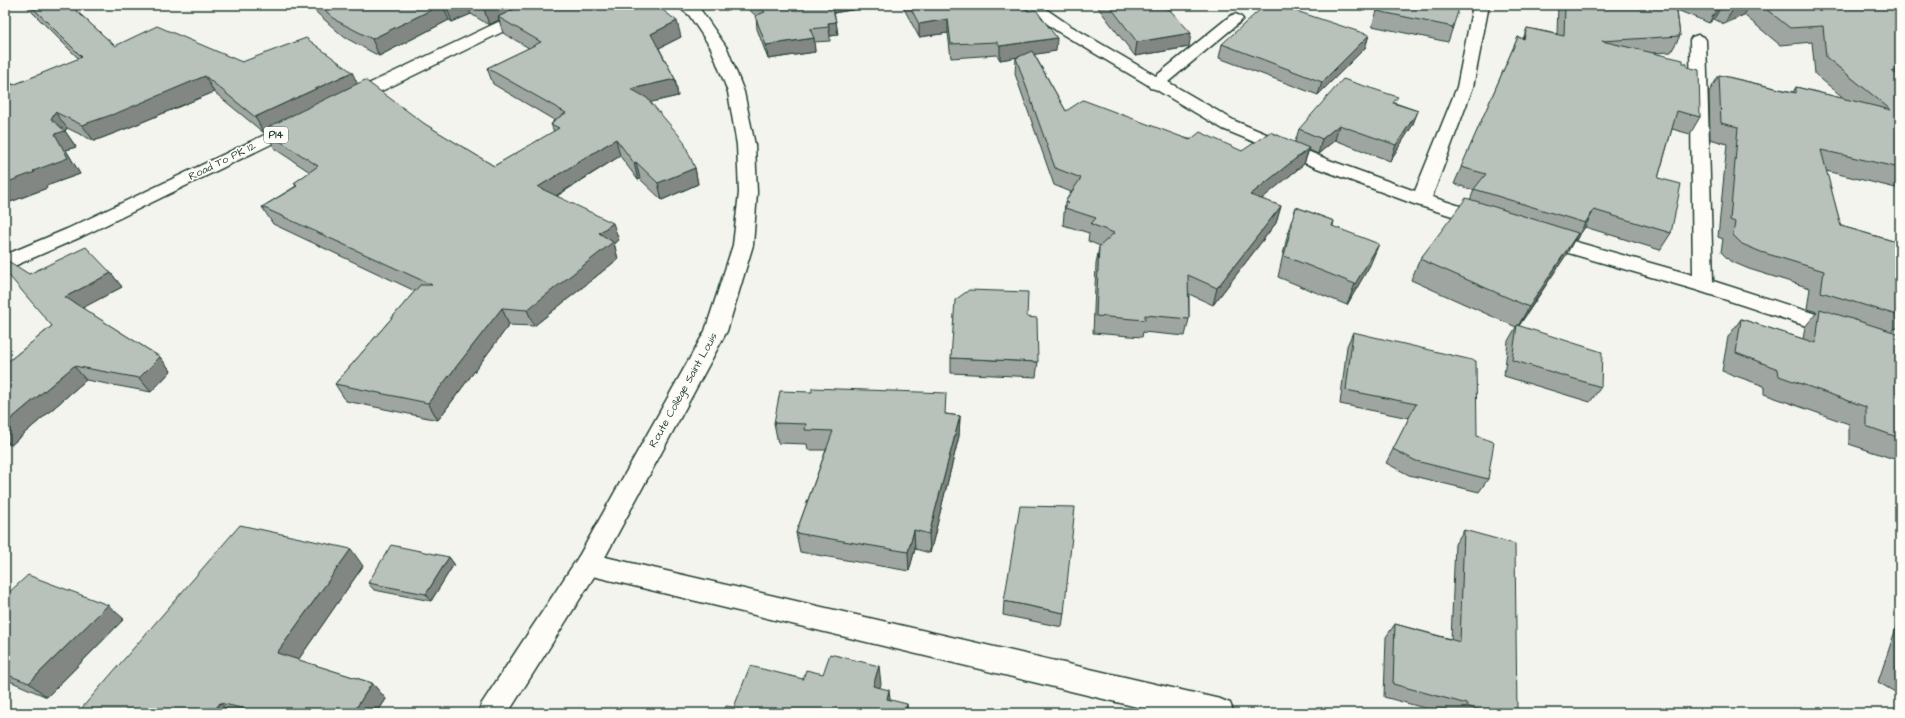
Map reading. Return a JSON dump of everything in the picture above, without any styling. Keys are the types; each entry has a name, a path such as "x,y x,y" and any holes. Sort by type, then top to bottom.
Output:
{"street":[{"path":"335,107 546,5"},
{"name":"Route Collège Saint Louis","path":"492,713 588,564 716,331 743,245 748,193 746,145 736,92 719,48 695,12 684,5"},
{"path":"1030,5 1063,28 1156,84 1229,124 1323,164 1421,200 1501,225"},
{"path":"1421,200 1465,86 1481,5"},
{"path":"1156,84 1235,19"},
{"path":"1698,40 1703,285"},
{"name":"Road To PK 12","path":"5,263 74,233 314,117"},
{"path":"1523,232 1703,285 1854,333"},
{"path":"588,564 1220,713"}],"building":[{"path":"30,5 70,5 115,46 157,26 242,62 306,38 352,72 255,117 205,76 117,113 82,125 55,112 51,119 65,131 55,134 68,158 5,183 5,75 13,85 82,57"},
{"path":"319,5 441,5 372,39 337,21"},
{"path":"477,5 492,5 484,9"},
{"path":"523,5 656,5 677,21 651,34 675,79 631,89 647,98 683,140 695,168 658,183 636,162 634,163 616,139 538,187 613,223 599,233 613,242 527,310 502,308 428,403 335,384 420,285 432,285 262,207 297,186 294,183 318,166 266,132 271,130 268,127 365,80 425,124 494,166 559,128 551,124 554,122 553,121 566,113 487,68 541,42 498,17"},
{"path":"757,5 832,5 836,22 828,23 829,27 810,29 814,38 766,45 755,16 765,12"},
{"path":"909,5 1021,5 1028,11 1036,10 1057,38 1000,46 997,42 951,44 948,19 919,24"},
{"path":"1109,5 1156,5 1170,10 1191,33 1137,42"},
{"path":"1265,5 1278,5 1369,35 1322,82 1222,44"},
{"path":"1379,5 1460,5 1453,27 1377,11"},
{"path":"1565,5 1676,5 1680,36 1602,41 1683,60 1683,63 1687,64 1687,67 1699,70 1700,117 1677,111 1658,178 1681,184 1671,233 1594,210 1585,223 1474,189 1486,174 1461,167 1518,37 1524,39 1527,28 1564,36"},
{"path":"1727,5 1740,5 1734,8"},
{"path":"1761,5 1889,5 1900,14 1900,68 1896,67 1897,71 1892,71 1899,77 1900,82 1900,168 1821,150 1841,226 1900,243 1900,316 1821,292 1824,271 1761,252 1742,244 1733,235 1735,222 1730,220 1738,127 1721,123 1719,75 1796,93 1796,87 1891,110 1826,57 1823,26 1790,28"},
{"path":"1032,51 1066,111 1083,100 1190,140 1200,132 1242,151 1270,132 1309,148 1250,195 1281,206 1217,288 1188,275 1189,319 1145,315 1145,320 1096,316 1099,247 1114,233 1091,224 1096,218 1065,208 1068,203 1065,202 1081,178 1055,168 1016,58"},
{"path":"1343,79 1398,97 1393,103 1418,111 1396,145 1339,125 1322,139 1299,129"},
{"path":"1466,198 1578,233 1529,307 1420,259"},
{"path":"1296,207 1334,221 1332,226 1379,244 1355,284 1284,256"},
{"path":"86,247 111,273 65,297 160,357 139,378 74,366 5,424 5,364 52,326 5,271 5,259 29,274"},
{"path":"969,290 1028,292 1027,317 1037,318 1038,362 951,358 955,300"},
{"path":"1820,309 1900,334 1900,438 1866,426 1866,407 1779,376 1778,369 1736,353 1741,319 1816,343"},
{"path":"1517,325 1602,352 1601,387 1512,360"},
{"path":"1353,332 1476,361 1477,436 1494,442 1488,479 1416,461 1393,449 1416,404 1346,390"},
{"path":"812,388 946,393 945,414 960,416 929,534 914,530 908,552 796,533 833,431 805,430 806,424 774,423 780,391 812,392"},
{"path":"1020,506 1075,507 1064,613 1004,601"},
{"path":"240,525 351,549 277,653 372,683 353,713 262,713 220,703 212,713 93,713 81,709"},
{"path":"1464,530 1515,544 1517,713 1486,713 1467,706 1467,704 1393,684 1395,624 1460,642"},
{"path":"391,545 449,557 426,594 368,583"},
{"path":"28,575 108,605 29,683 5,674 5,596"},
{"path":"830,654 879,666 873,686 889,690 887,699 907,704 904,713 723,713 726,706 734,707 750,666 803,679 806,670 823,674"},
{"path":"1900,658 1900,671 1896,669"},
{"path":"972,709 987,713 971,713"},
{"path":"1024,711 1032,713 1019,713"}]}
